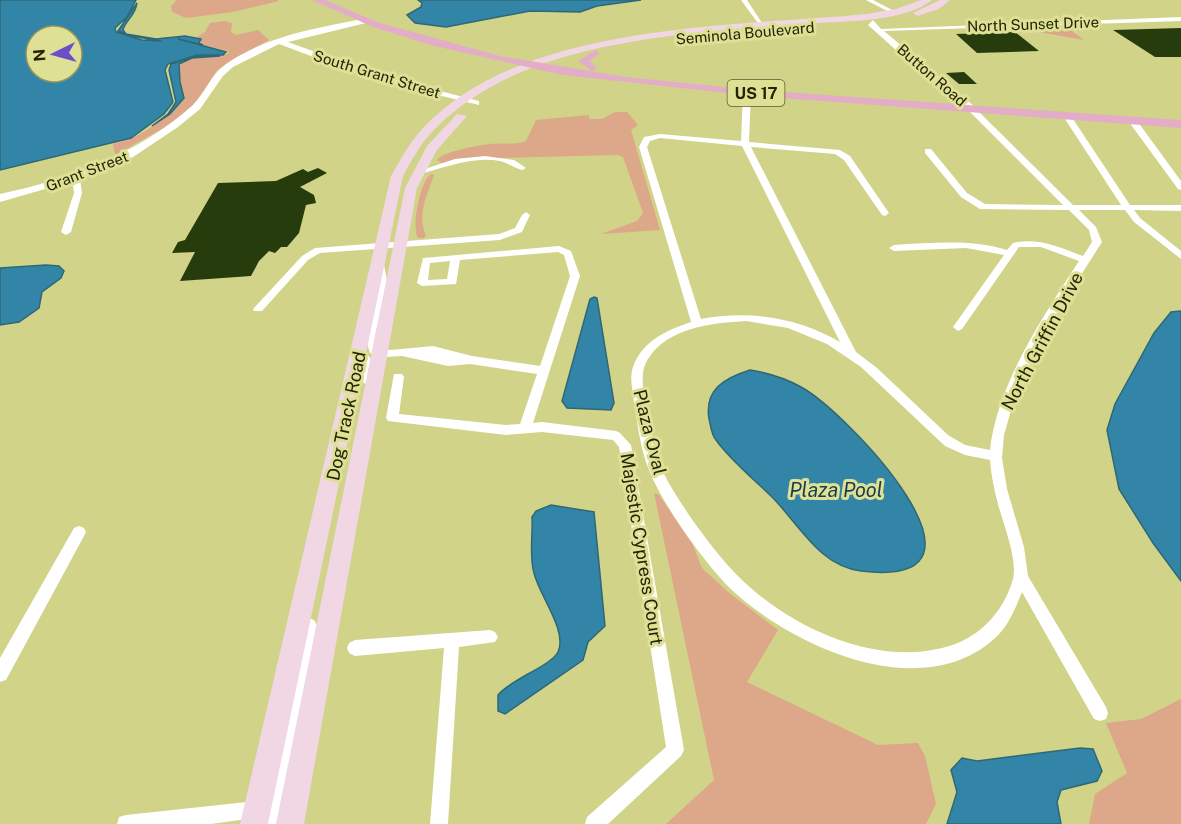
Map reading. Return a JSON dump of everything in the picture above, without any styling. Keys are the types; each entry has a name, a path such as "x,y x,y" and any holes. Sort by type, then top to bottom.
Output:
{"main road":[{"path":"317,0 348,9 361,9"},
{"name":"US 17","path":"317,0 363,21 441,46 525,66 560,63 734,83 956,99 1130,116 1181,124"},
{"name":"US 17","path":"340,0 418,30 543,64 664,86 1067,116 1130,116"},
{"name":"Seminola Boulevard","path":"543,64 631,38 762,25 870,19 928,0"},
{"name":"Seminola Boulevard","path":"560,63 644,43 922,12 946,0"},
{"path":"363,21 418,30"},
{"path":"719,35 723,30 762,25"},
{"path":"592,68 583,61 595,53"},
{"name":"Dog Track Road","path":"290,824 342,550 369,353 378,265 391,245 417,173 448,129 476,103 543,64"},
{"name":"Dog Track Road","path":"260,819 317,546 369,353 391,245 397,176 422,136 463,100 525,66"},
{"path":"664,86 724,86 734,83"},
{"path":"747,92 812,88"},
{"path":"1130,116 1181,116"}],"street":[{"path":"744,0 762,25"},
{"path":"869,0 893,12"},
{"name":"Button Road","path":"870,19 885,29 893,41"},
{"name":"Button Road","path":"870,19 872,25 893,41 956,99 971,109"},
{"name":"North Sunset Drive","path":"885,29 1181,19"},
{"name":"Grant Street","path":"0,198 76,179 142,148 196,107 218,75 228,66 278,41 302,33 363,21"},
{"name":"South Grant Street","path":"278,41 375,77 476,103"},
{"path":"747,92 746,143 851,354"},
{"name":"North Griffin Drive","path":"971,109 1070,206 1097,236 1097,242 1008,397 998,428 996,456 999,487 1021,552 1021,577 1100,712"},
{"path":"1067,116 1126,206 1145,227 1181,256"},
{"path":"1130,116 1181,186"},
{"path":"697,323 643,147 647,139 660,136 822,149 843,155 885,213"},
{"path":"928,151 964,195 977,205 992,208 1070,206 1181,208"},
{"path":"417,173 453,162 475,160 507,161 522,168"},
{"path":"66,232 78,194 76,179"},
{"path":"258,309 315,251 325,248 507,236 519,230 526,215"},
{"path":"958,327 1016,245 1032,243 1085,260"},
{"path":"894,248 967,244 989,247 1009,254"},
{"path":"455,259 462,255 559,249 568,253 575,276 525,428"},
{"name":"Plaza Oval","path":"996,456 954,446 851,354 814,332 773,320 740,318 697,323 658,342 644,353 638,363 636,376 652,460 660,480 712,556 737,585 762,607 795,627 872,658 901,661 933,659 961,651 987,635 1007,610 1021,577"},
{"path":"369,353 440,356 544,371"},
{"name":"Majestic Cypress Court","path":"398,377 392,418 506,430 542,427 616,436 625,445 675,750 594,824"},
{"path":"0,674 79,532"},
{"path":"355,648 490,637"},
{"path":"439,824 452,640"},
{"path":"126,824 260,819"}],"shaded area":[{"path":"177,0 279,1 233,12 186,18 172,12 171,6"},
{"path":"224,21 232,23 231,32 236,35 258,30 269,40 217,70 200,99 169,125 115,155 113,144 134,137 152,127 184,98 179,65 192,58 228,54 229,51 203,45 197,37 205,32 210,23"},
{"path":"1064,25 1084,40 1033,31 1031,27"},
{"path":"615,112 627,112 638,125 631,130 660,230 601,234 637,221 643,213 623,157 618,155 458,159 442,163 437,160 446,154 469,148 526,141 536,120 589,115 589,119 602,119"},
{"path":"431,174 434,175 426,197 422,220 426,235 424,238 418,238 416,215 420,195"},
{"path":"654,493 659,495 692,543 702,568 728,592 778,630 747,682 878,745 918,743 925,756 936,804 926,824 666,824 714,780"},
{"path":"1181,699 1181,824 1089,824 1095,794 1127,773 1106,723 1141,719"}],"water":[{"path":"0,0 136,0 127,17 115,28 116,32 142,40 162,41 127,34 156,39 185,36 201,39 199,43 203,45 178,39 226,52 223,55 197,55 168,64 165,70 173,102 164,114 131,138 0,170"},
{"path":"418,0 641,0 597,6 580,12 530,11 446,27 415,23 407,15 421,7 422,3"},
{"path":"137,3 134,12 123,30 126,34 118,31"},
{"path":"196,56 220,56 192,58 179,64 184,98 170,114 152,126 168,114 176,102 169,70 171,64"},
{"path":"59,266 64,271 61,278 42,292 39,308 19,322 0,325 0,268"},
{"path":"597,298 614,403 611,410 567,408 562,401 590,299"},
{"path":"1181,311 1181,581 1153,543 1119,489 1107,430 1115,404 1154,333 1171,312"},
{"name":"Plaza Pool","path":"750,370 776,376 801,387 852,429 881,461 906,496 922,528 923,554 905,570 861,571 847,568 822,553 773,498 716,440 712,433 708,409 713,392 725,381"},
{"path":"551,505 594,512 605,626 588,642 583,660 505,714 498,711 498,695 554,657 560,643 556,624 537,582 532,560 532,517 536,511"},
{"path":"1080,748 1093,749 1102,771 1097,781 1061,790 1057,802 1061,824 947,824 957,792 951,770 962,758 977,761"}],"building":[{"path":"1181,28 1181,57 1155,57 1113,30"},
{"path":"1015,32 1039,51 977,53 956,34"},
{"path":"964,72 977,84 959,84 946,73"},
{"path":"318,168 327,173 300,187 314,195 316,203 306,205 299,233 287,247 281,247 275,253 269,251 259,261 251,276 180,281 195,252 172,253 178,242 185,240 218,183 276,181 303,169 308,172"}]}
